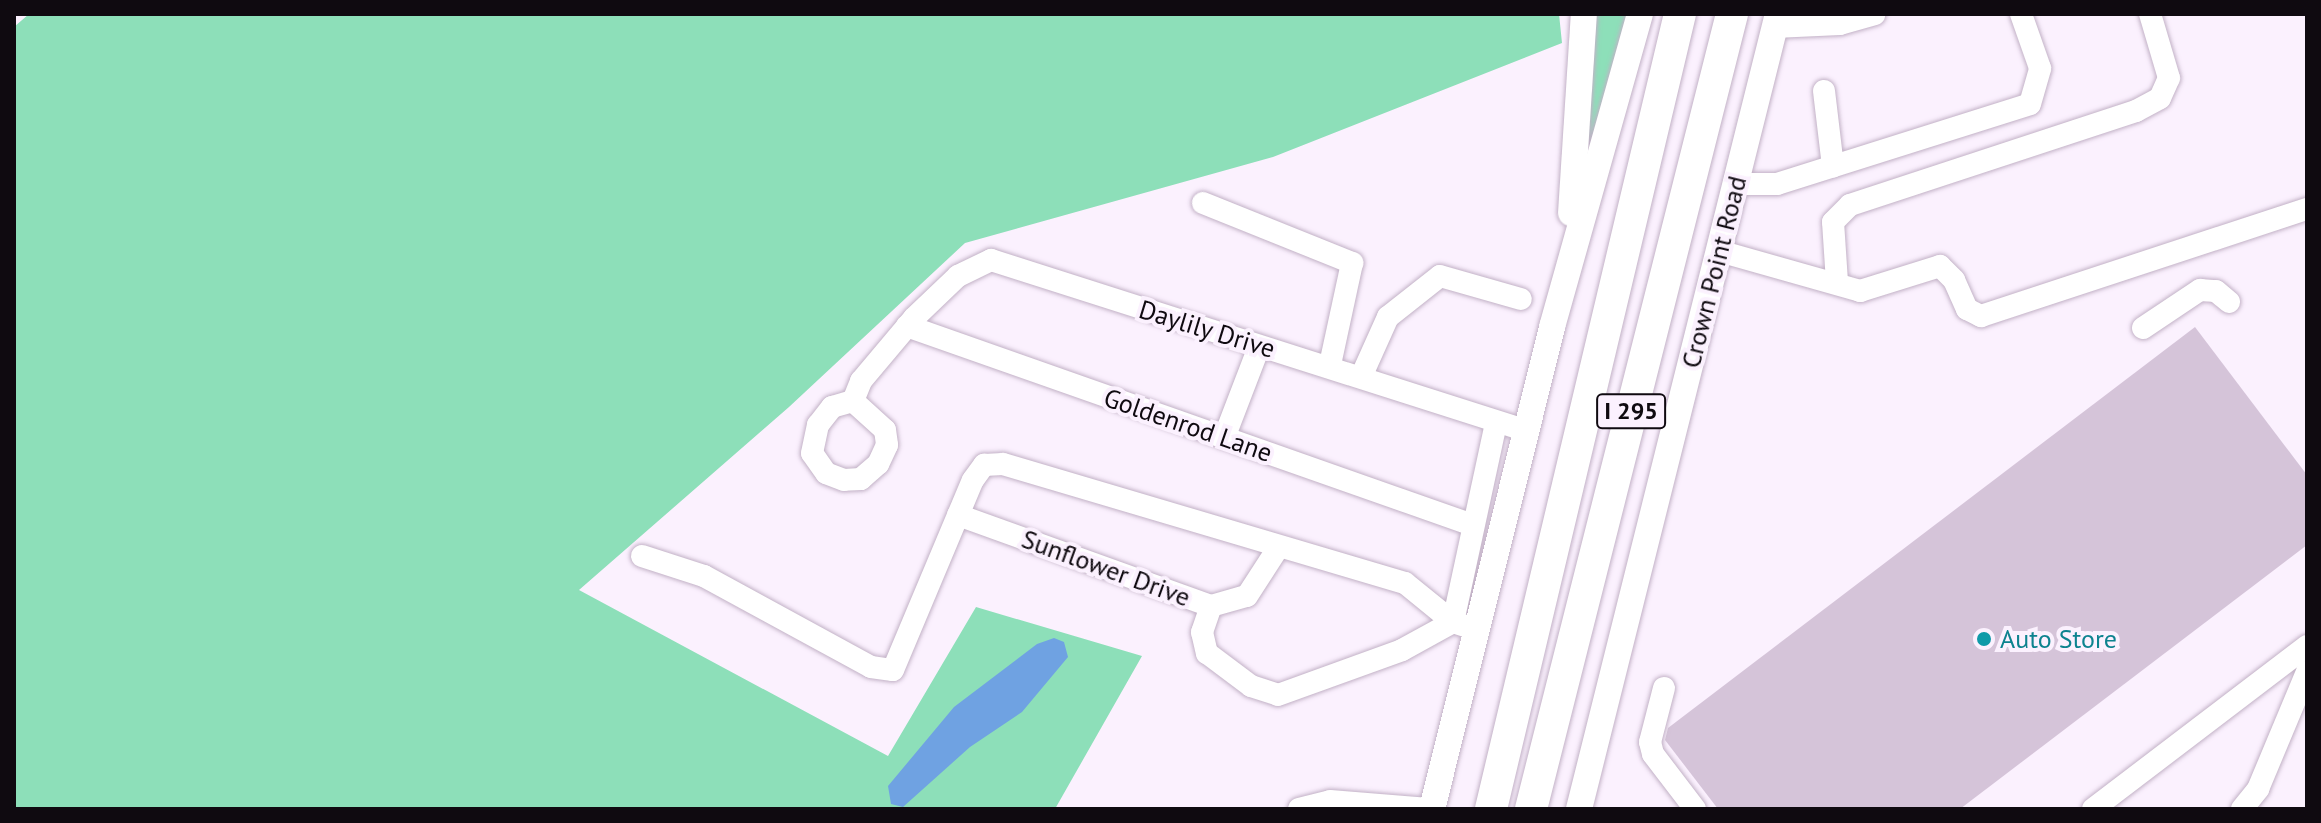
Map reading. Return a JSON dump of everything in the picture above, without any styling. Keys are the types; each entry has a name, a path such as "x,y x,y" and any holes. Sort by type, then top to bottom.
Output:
{"highway":[{"name":"I 295","path":"1531,809 1732,14"},
{"name":"I 295","path":"1491,809 1678,21"}],"main road":[{"path":"1563,288 1581,120 1584,14"},
{"path":"1431,809 1465,626 1527,431 1563,288 1640,14"},
{"name":"Crown Point Road","path":"1579,809 1776,21"}],"street":[{"path":"1776,21 1840,24 1875,14"},
{"path":"1735,184 1777,184 2030,104 2040,68 2021,14"},
{"path":"1837,282 1833,222 1850,205 2136,111 2160,98 2169,78 2150,14"},
{"path":"1824,91 1833,166"},
{"path":"1203,203 1352,263 1330,365"},
{"path":"1719,251 1860,291 1940,266 1954,280 1967,309 1981,316 2307,209"},
{"name":"Daylily Drive","path":"853,401 861,381 907,326 958,276 991,260 1259,347 1330,365 1527,431"},
{"path":"1361,377 1388,317 1440,276 1521,299"},
{"path":"2143,328 2200,290 2216,291 2229,302"},
{"name":"Goldenrod Lane","path":"907,326 1470,524"},
{"path":"1224,438 1259,347"},
{"path":"1465,626 1470,524 1496,423"},
{"path":"642,556 704,576 871,667 893,670 958,515 984,465 1003,464 1278,548 1405,583 1465,626"},
{"name":"Sunflower Drive","path":"958,515 1211,606 1247,596 1278,548"},
{"path":"1211,606 1202,632 1207,653 1251,686 1278,695 1465,626"},
{"path":"2093,809 2307,646"},
{"path":"2242,809 2258,789 2307,672"},
{"path":"1664,688 1650,742 1653,754 1695,809"},
{"path":"1299,809 1330,801 1431,809"}],"green space":[{"path":"29,14 1559,14 1562,43 1273,157 965,243 789,407 579,590 888,756 976,607 1142,656 1055,809 14,809 14,27"},
{"path":"1591,14 1632,14 1587,158"}],"water":[{"path":"1054,638 1064,642 1068,657 1022,712 970,747 903,807 891,804 888,786 954,707 1037,644"}],"building":[{"name":"Auto Store","path":"2195,327 2307,475 2307,545 1960,809 1718,809 1665,740 1668,728"}],"place":[{"name":"Auto Store","path":"1984,639"}]}
